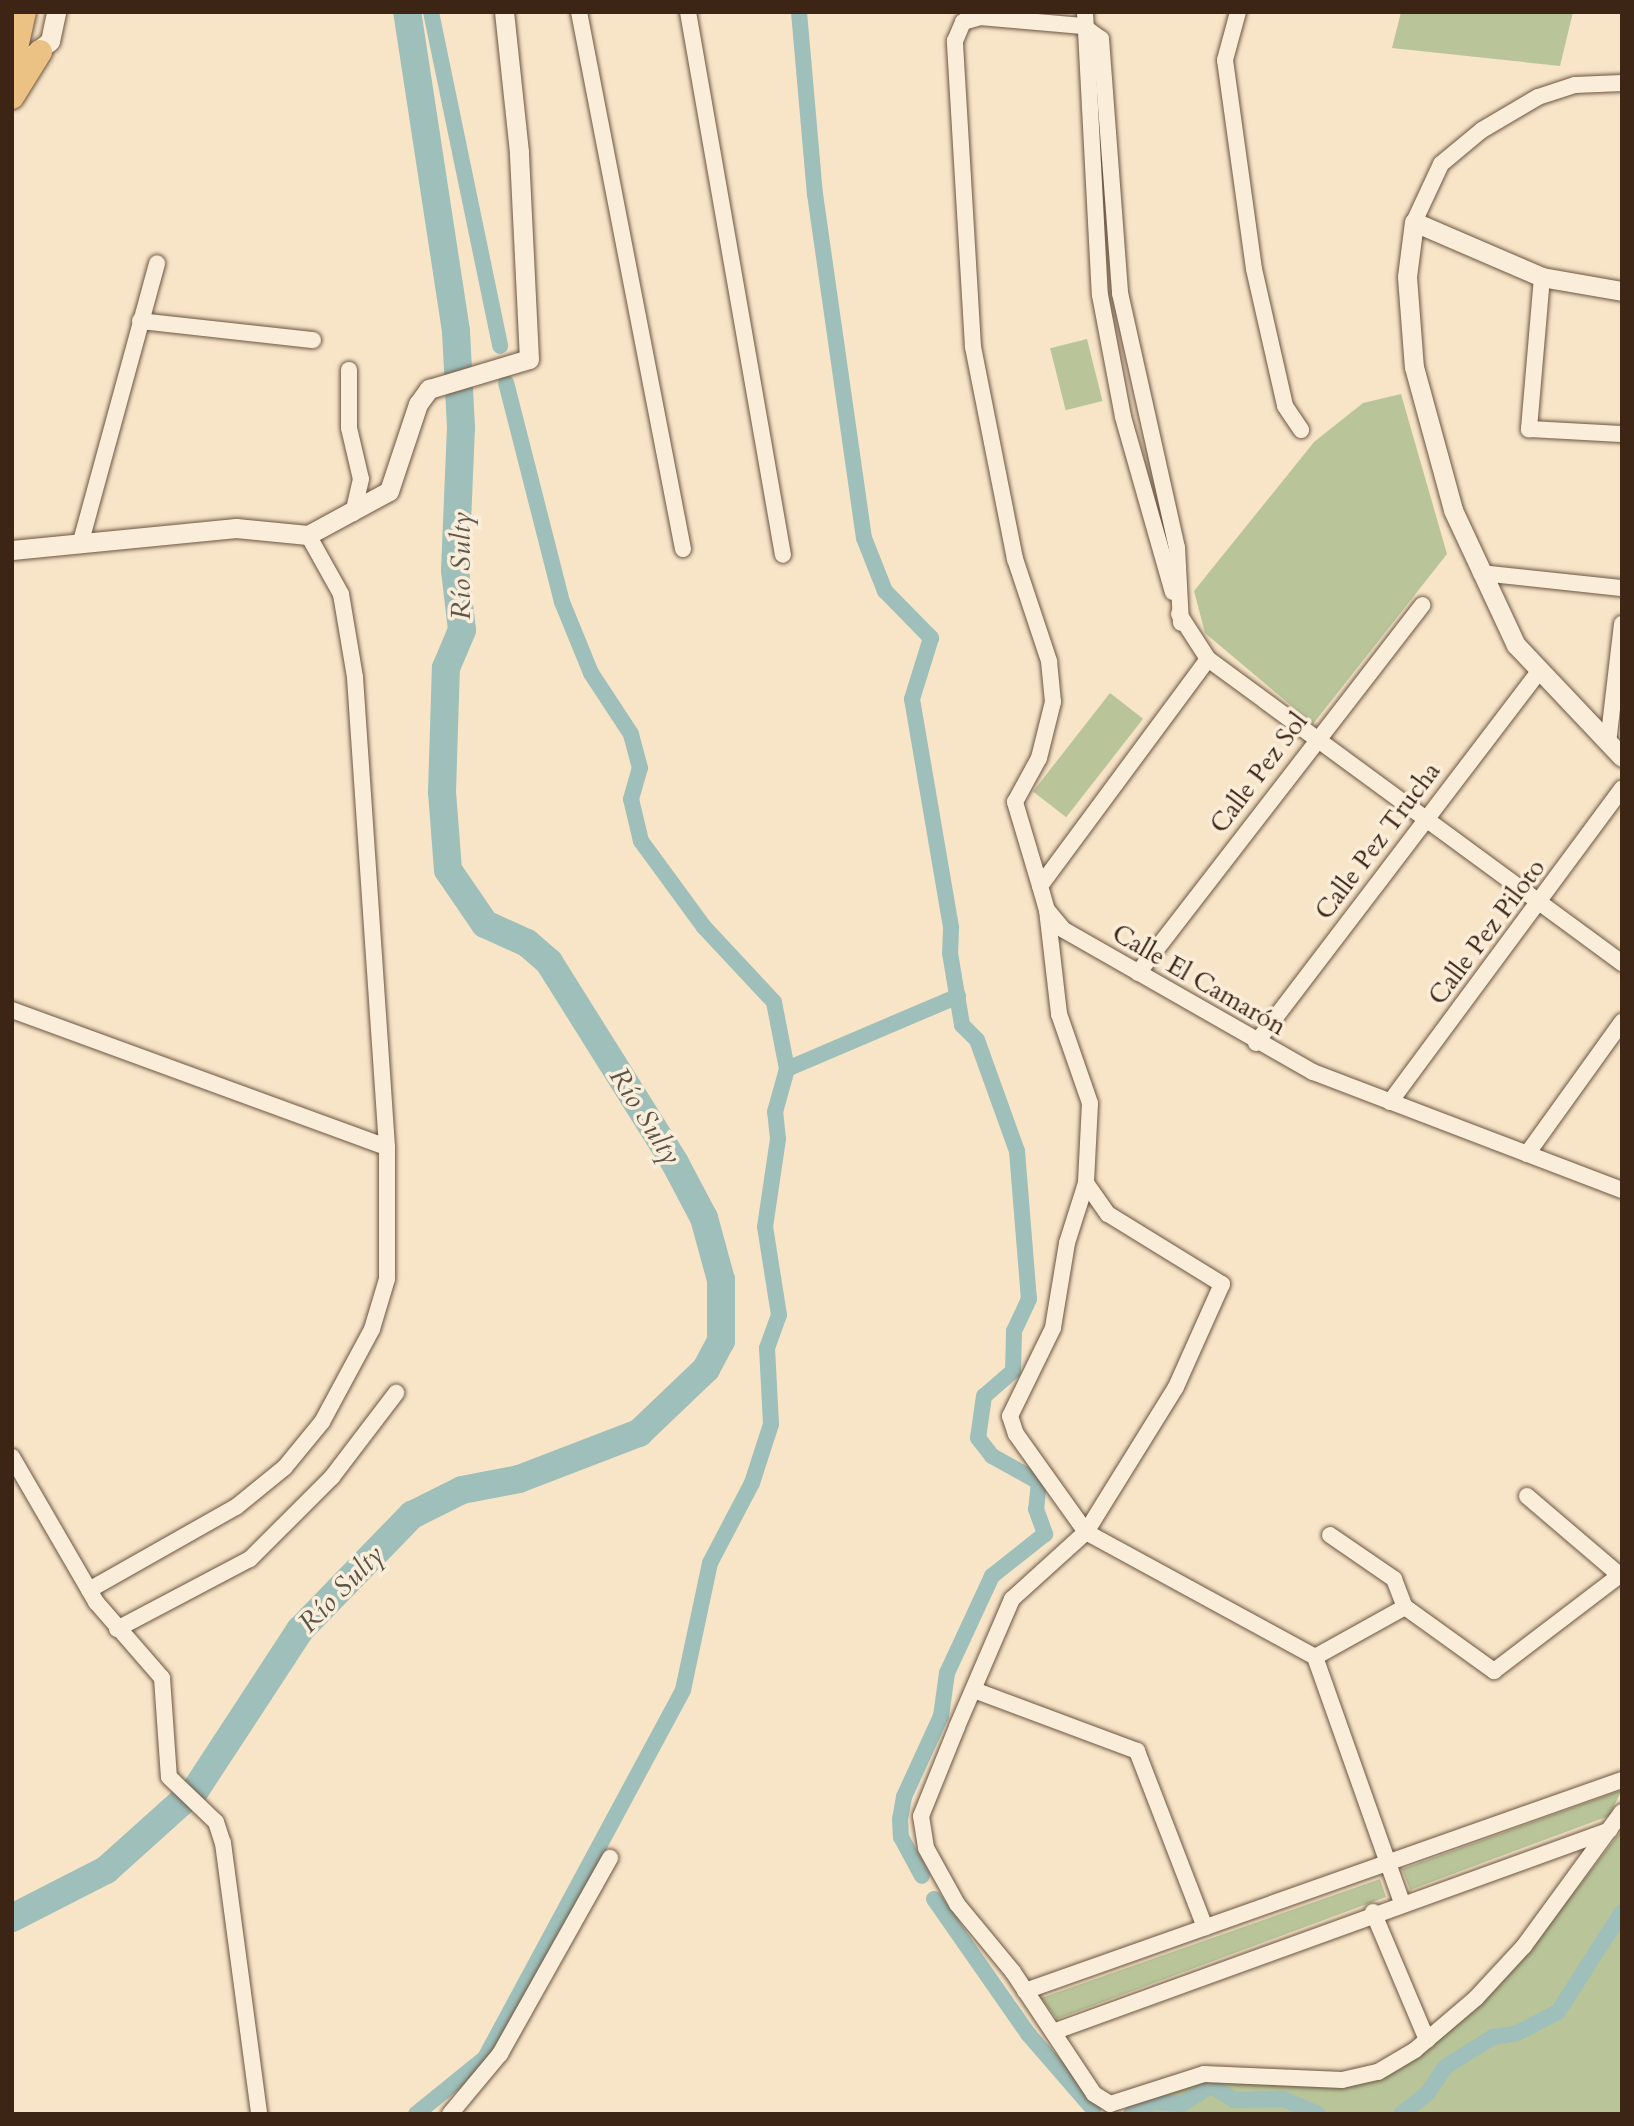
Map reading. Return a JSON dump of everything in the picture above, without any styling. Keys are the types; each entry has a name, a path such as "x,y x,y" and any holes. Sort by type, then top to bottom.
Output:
{"highway":[{"path":"13,64 24,12"},
{"path":"12,97 40,52"}],"street":[{"path":"13,64 40,52 50,41 56,12"},
{"path":"12,550 236,528 308,535 353,513 389,491 418,404 445,379 514,360 529,359 519,152 504,12"},
{"path":"579,12 683,549"},
{"path":"688,12 783,555"},
{"path":"1238,12 1225,60 1254,269 1285,406 1301,429"},
{"path":"1402,1903 1315,1657 1086,1532 1010,1416 1053,1328 1067,1243 1086,1183 1090,1103 1059,1014 1047,911 1015,802 1042,747 1053,702 1049,661 1015,559 973,347 955,41 963,22 980,17 1084,19 1100,295 1123,417 1181,622 1209,659 1622,963"},
{"path":"1615,750 1516,645 1453,510 1414,367 1407,277 1414,222 1441,164 1482,130 1538,97 1575,85 1622,83"},
{"path":"1414,222 1542,277 1622,291"},
{"path":"80,545 157,264"},
{"path":"1542,277 1529,429 1622,434"},
{"path":"140,321 313,340"},
{"path":"349,370 349,428 360,479 353,513"},
{"path":"89,1590 236,1507 285,1467 322,1422 372,1329 387,1279 387,1147 355,677 341,594 308,535"},
{"path":"1481,573 1622,588"},
{"name":"Calle Pez Sol","path":"1138,973 1316,738 1422,605"},
{"path":"1615,750 1622,624"},
{"path":"1040,886 1209,659"},
{"name":"Calle Pez Trucha","path":"1256,1043 1540,670"},
{"name":"Calle Pez Piloto","path":"1390,1102 1622,789"},
{"name":"Calle El Camarón","path":"1047,911 1064,930 1256,1043 1390,1102 1622,1190"},
{"path":"12,1010 387,1147"},
{"path":"1527,1154 1622,1022"},
{"path":"1086,1183 1108,1214 1222,1284 1176,1387 1086,1532 1012,1599 921,1816 926,1848 957,1904 1025,1991 1094,2094 1110,2104 1204,2074 1342,2080 1378,2072 1427,2040 1524,1946 1622,1812"},
{"path":"117,1629 250,1559 332,1477 396,1393"},
{"path":"12,1457 89,1590 117,1629 162,1678 168,1698 163,1760 175,1788 216,1822 223,1843 259,2114"},
{"path":"1331,1535 1394,1579 1405,1607 1494,1671 1621,1576 1527,1496"},
{"path":"1315,1657 1405,1607"},
{"path":"974,1690 1137,1751 1205,1927"},
{"path":"1025,1991 1622,1780"},
{"path":"1053,2032 1373,1912 1610,1830"},
{"path":"450,2114 500,2054 610,1858"},
{"path":"1373,1912 1427,2040"}],"green space":[{"path":"1401,12 1573,12 1560,66 1392,48"},
{"path":"1087,339 1102,401 1066,410 1050,348"},
{"path":"1401,394 1447,554 1313,724 1205,633 1194,591 1314,442 1363,403"},
{"path":"1110,693 1143,719 1066,817 1033,792"},
{"path":"1622,1790 1609,1816 1410,1890 1402,1869"},
{"path":"1622,1830 1622,2114 1133,2114 1187,2076 1360,2081 1407,2057 1523,1959"},
{"path":"1380,1879 1386,1897 1057,2019 1041,1998"}],"waterway":[{"name":"Río Sulty","path":"12,1918 106,1870 196,1789 300,1630 412,1515 462,1490 519,1479 639,1433 706,1369 721,1341 721,1280 704,1218 675,1163 549,962 527,943 485,924 448,870 442,792 446,668 462,630 455,570 461,427 456,331 407,12"},
{"path":"431,12 500,346"},
{"path":"799,12 815,194 864,538 885,591 931,638 912,699 951,928 950,953 962,1025 977,1040 1017,1151 1029,1299 1014,1331 1013,1371 984,1396 978,1438 992,1456 1039,1482 1036,1509 1045,1534 992,1576 947,1673 941,1716 904,1797 900,1819 901,1837 922,1876"},
{"path":"416,2114 485,2058 683,1690 710,1563 752,1483 771,1424 767,1348 779,1315 765,1227 778,1139 775,1112 787,1069 774,1002 704,927 641,841 631,799 640,768 631,734 591,673 562,602 506,383"},
{"path":"787,1069 958,996"},
{"path":"934,1899 1029,2035 1093,2109"},
{"name":"Río Sulty","path":"12,1911 13,1918"},
{"path":"1401,2114 1427,2094 1445,2067 1493,2037 1515,2034 1558,2012 1622,1912"},
{"path":"1131,2114 1153,2102 1182,2104 1211,2086 1234,2100 1283,2099 1318,2114"}]}
